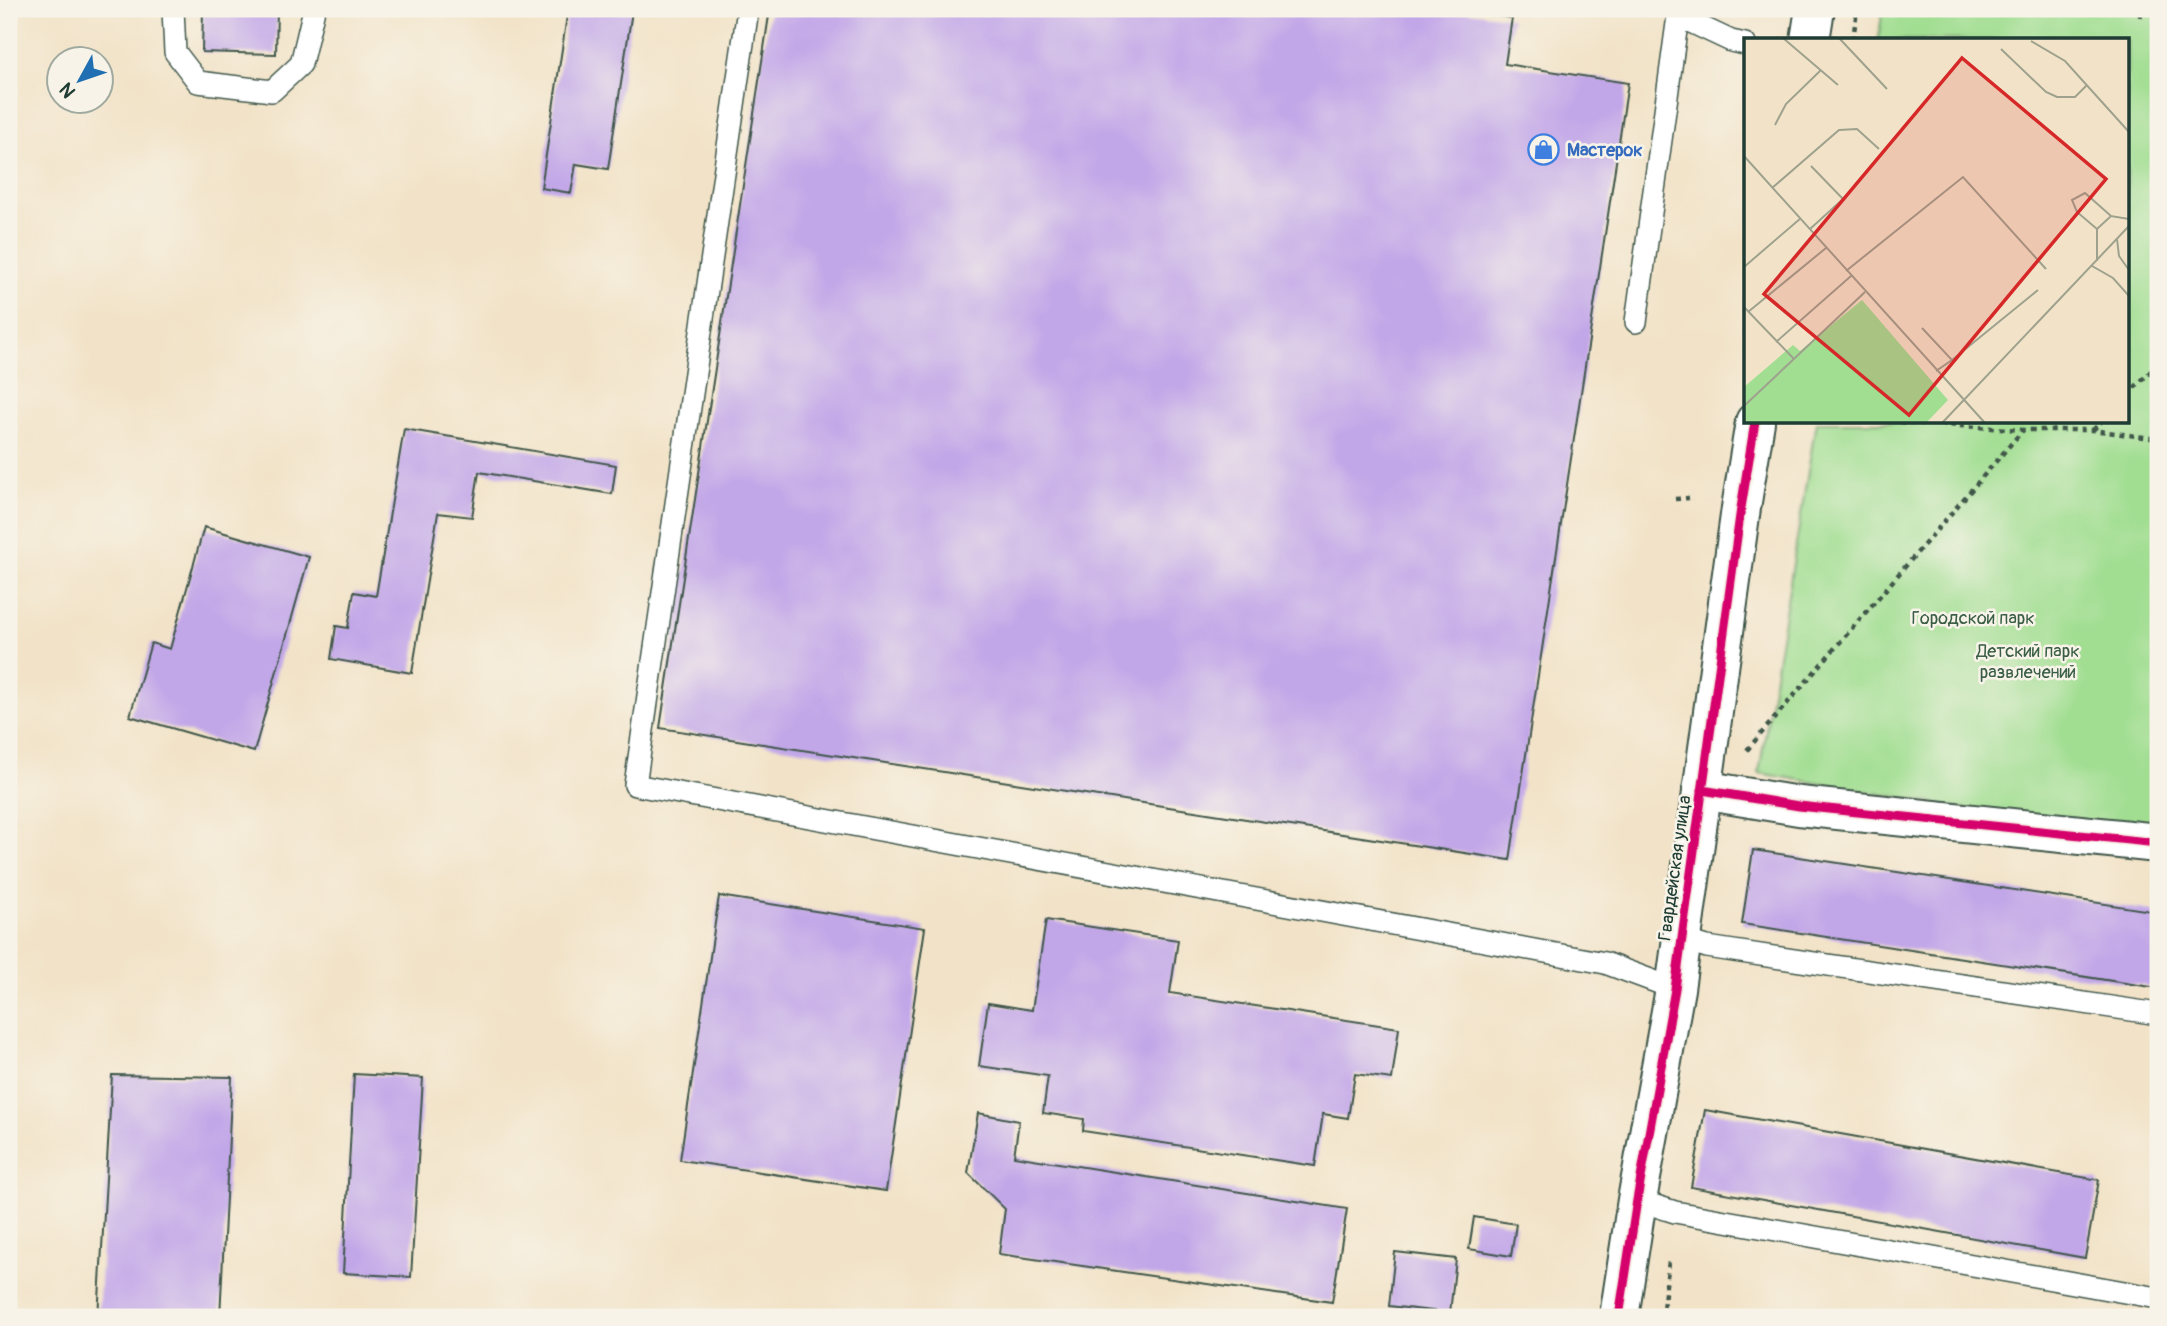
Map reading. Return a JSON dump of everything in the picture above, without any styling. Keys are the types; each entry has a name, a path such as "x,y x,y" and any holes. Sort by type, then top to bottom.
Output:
{"street":[{"path":"1810,38 1815,9"},
{"name":"Гвардейская улица","path":"1619,1317 1675,989 1755,424"},
{"path":"1702,790 1799,806 2158,844"}],"lane":[{"path":"173,9 175,52 198,82 272,91 301,64 314,9"},
{"path":"748,9 635,785 1605,963 1675,989"},
{"path":"1636,322 1671,12 1731,41 1744,44"},
{"path":"1681,939 1707,947 2158,1014"},
{"path":"1637,1200 1675,1212 2158,1298"}],"path":[{"path":"1853,38 1857,9"},
{"path":"2140,17 2141,9"},
{"path":"2128,395 2158,364"},
{"path":"1931,424 2023,430 2093,430 2158,439"},
{"path":"2093,430 2099,424"},
{"path":"1744,753 2023,430"},
{"path":"1675,499 1689,498"}],"green space":[{"name":"Городской парк","path":"1883,9 2158,9 2158,842 1759,773 1816,424 2128,424 2128,38 1878,38"}],"building":[{"path":"203,9 277,9 276,54 202,52"},
{"path":"568,9 632,11 608,169 576,164 571,193 541,188"},
{"path":"770,9 1449,9 1512,18 1505,64 1628,83 1510,860 660,728"},
{"path":"404,429 616,465 612,494 479,472 472,517 438,513 412,673 331,659 336,626 348,628 354,592 376,596"},
{"path":"204,527 309,557 254,752 130,716 151,643 170,649"},
{"path":"1753,850 2158,912 2158,988 1742,924"},
{"path":"719,896 925,928 886,1191 680,1160"},
{"path":"1046,920 1178,940 1170,993 1399,1028 1392,1079 1355,1074 1348,1118 1323,1114 1315,1166 1083,1131 1084,1119 1043,1113 1048,1076 979,1066 988,1003 1032,1010"},
{"path":"354,1074 423,1078 411,1277 343,1273"},
{"path":"112,1075 232,1077 220,1317 98,1317"},
{"path":"1705,1110 2099,1180 2085,1258 1691,1187"},
{"path":"978,1113 1019,1121 1014,1156 1347,1209 1332,1302 999,1254 1005,1209 968,1173"},
{"path":"1474,1217 1516,1224 1511,1256 1469,1249"},
{"path":"1395,1252 1456,1259 1450,1313 1389,1306"}],"cycle path":[{"path":"1619,1317 1675,989 1755,424"},
{"path":"1702,790 1799,806 2158,843"}],"place":[{"name":"Мастерок","path":"1544,150"}],"park label":[{"name":"Детский парк развлечений","path":"2028,661"}]}
